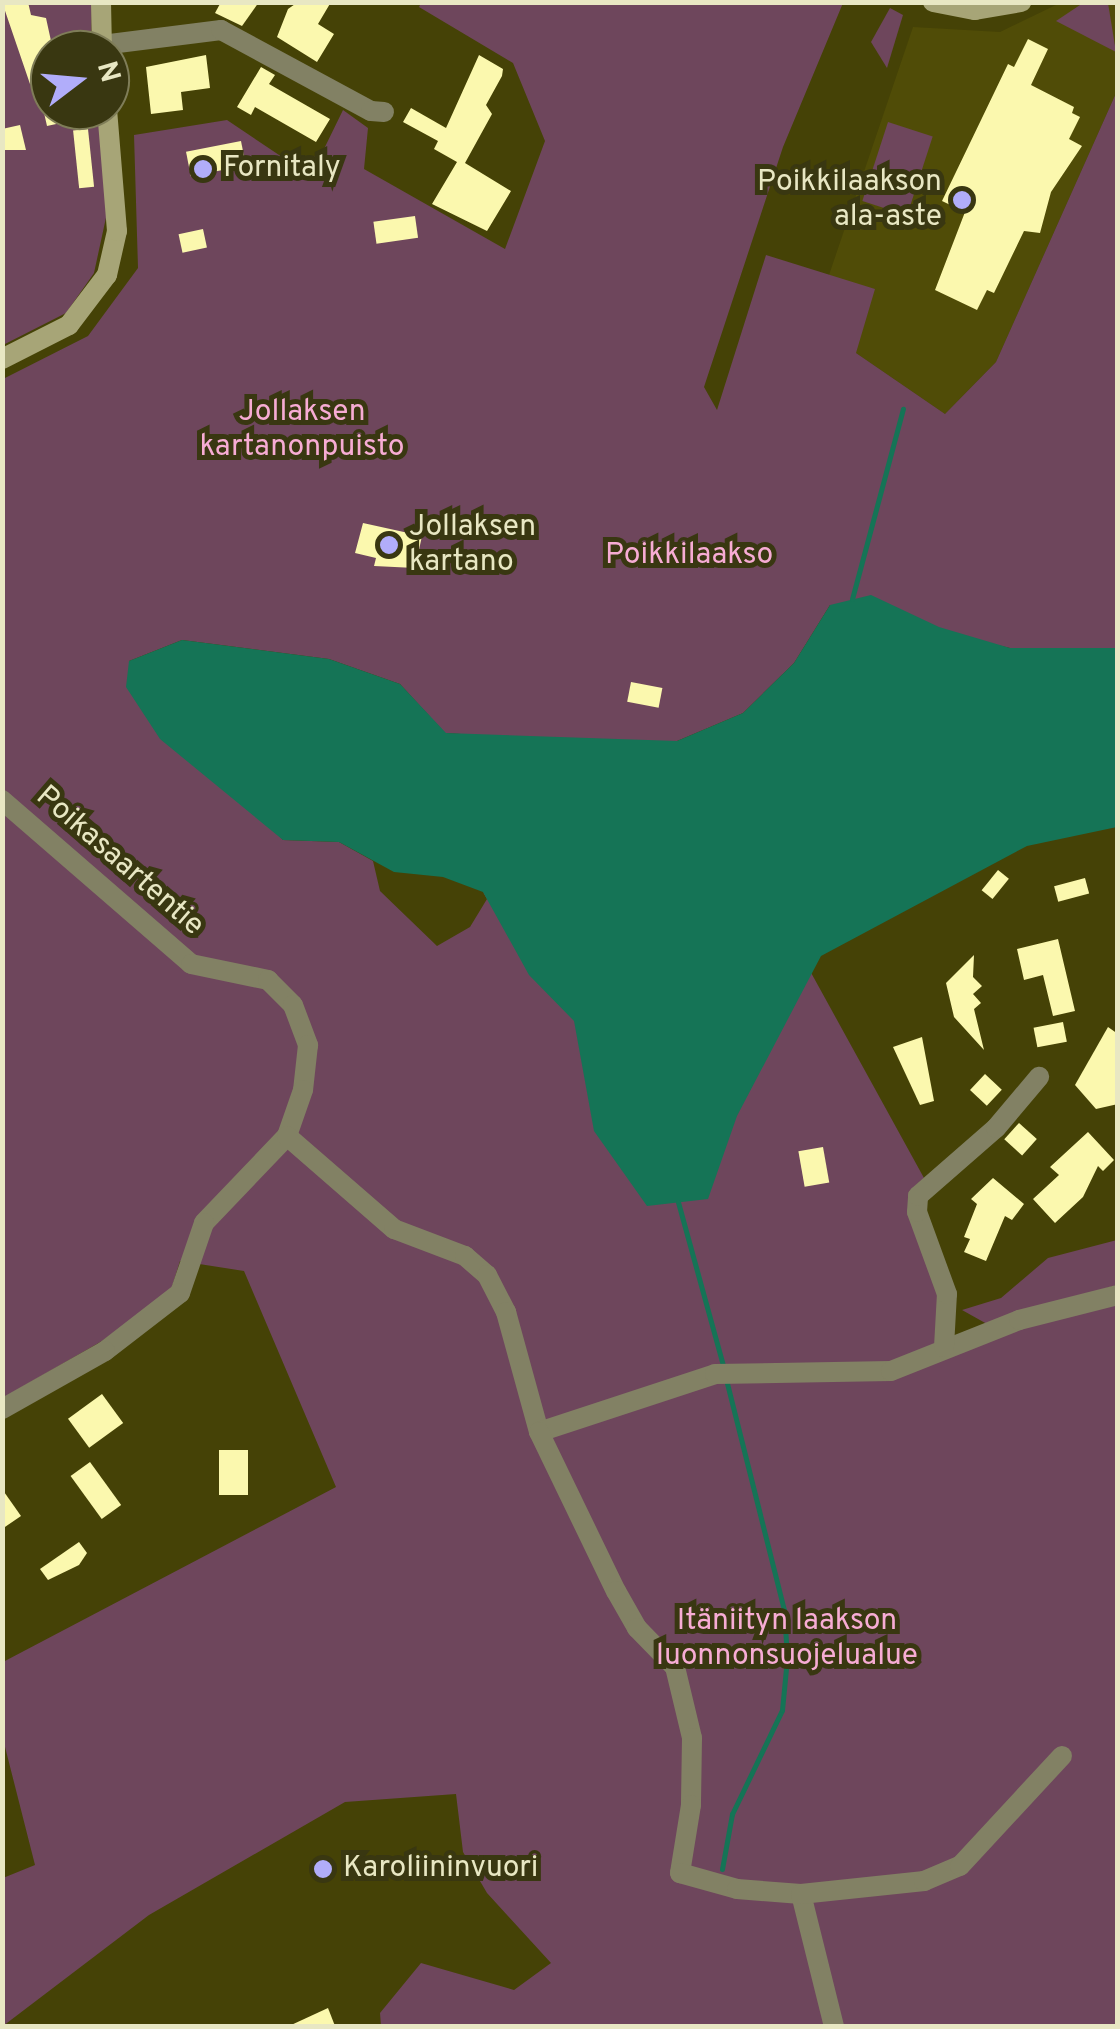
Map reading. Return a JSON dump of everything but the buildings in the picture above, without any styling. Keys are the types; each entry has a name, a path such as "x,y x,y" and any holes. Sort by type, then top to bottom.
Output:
{"street":[{"path":"101,2 102,30"},
{"path":"932,2 975,10 1021,2"},
{"path":"130,43 221,30 371,111 384,112"},
{"path":"2,359 69,325 107,274 117,231 109,130"},
{"name":"Poikasaartentie","path":"2,800 191,964 254,974 282,992 308,1044 303,1090 287,1136"},
{"path":"944,1347 948,1294 916,1212 918,1196 996,1128 1039,1077"},
{"path":"2,1410 157,1316 188,1278 204,1223 287,1136 394,1230 465,1256 488,1275 506,1312 538,1432 630,1616 675,1668 692,1738 692,1805 680,1873 737,1890 800,1894 924,1881 960,1866 1062,1756"},
{"path":"538,1432 715,1374 891,1371 944,1347 1118,1296"},
{"path":"800,1894 834,2026"}],"shaded area":[{"name":"Poikkilaakson ala-aste","path":"1060,3 1117,3 1117,91 996,362 945,414 856,353 829,275 913,27 1000,32"},
{"path":"871,595 939,627 1010,648 1117,648 1117,827 1027,846 821,956 737,1116 708,1199 647,1206 594,1131 574,1021 529,975 483,892 443,877 394,872 339,842 283,840 160,739 126,687 129,661 182,640 329,659 400,684 446,733 677,741 743,713 794,663 830,605"}],"green space":[{"path":"3,3 92,3 91,30 30,30 30,130 100,130 107,213 94,273 66,313 3,345"},
{"path":"421,3 843,3 783,147 704,387 717,410 766,255 875,289 856,353 945,414 996,362 1117,91 1117,648 1010,648 830,605 794,663 743,713 677,741 608,743 445,733 400,684 329,659 182,640 129,661 283,840 339,842 373,861 380,891 437,946 470,927 487,899 483,892 750,1090 809,969 924,1178 915,1186 943,1294 936,1338 998,1333 1117,1303 1117,2026 381,2026 380,2013 421,1963 514,1990 551,1963 487,1893 463,1852 456,1794 345,1802 149,1915 3,2026 3,1878 35,1865 3,1739 3,1662 336,1487 244,1271 180,1261 171,1290 102,1341 3,1398 3,379 88,336 138,268 134,135 227,120 294,165 322,153 343,110 368,128 364,169 505,249 545,141 513,63 419,7"},
{"path":"1083,3 1108,3 1116,52 1056,21"},
{"path":"890,8 903,15 887,68 871,42"},
{"path":"888,122 933,137 907,215 862,201"},
{"path":"1117,1240 1117,1285 987,1324 962,1310 1001,1298 1048,1258"}],"waterway":[{"path":"852,599 903,409"},
{"path":"678,1202 723,1365"},
{"path":"722,1869 732,1814 782,1710 787,1658 784,1610 727,1383"}],"place":[{"name":"Fornitaly","path":"203,169"},
{"name":"Poikkilaakson ala-aste","path":"962,200"},
{"name":"Jollaksen kartano","path":"389,545"},
{"name":"Karoliininvuori","path":"323,1869"}],"park label":[{"name":"Jollaksen kartanonpuisto","path":"302,430"},
{"name":"Poikkilaakso","path":"689,556"},
{"name":"Itäniityn laakson luonnonsuojelualue","path":"787,1639"}]}
